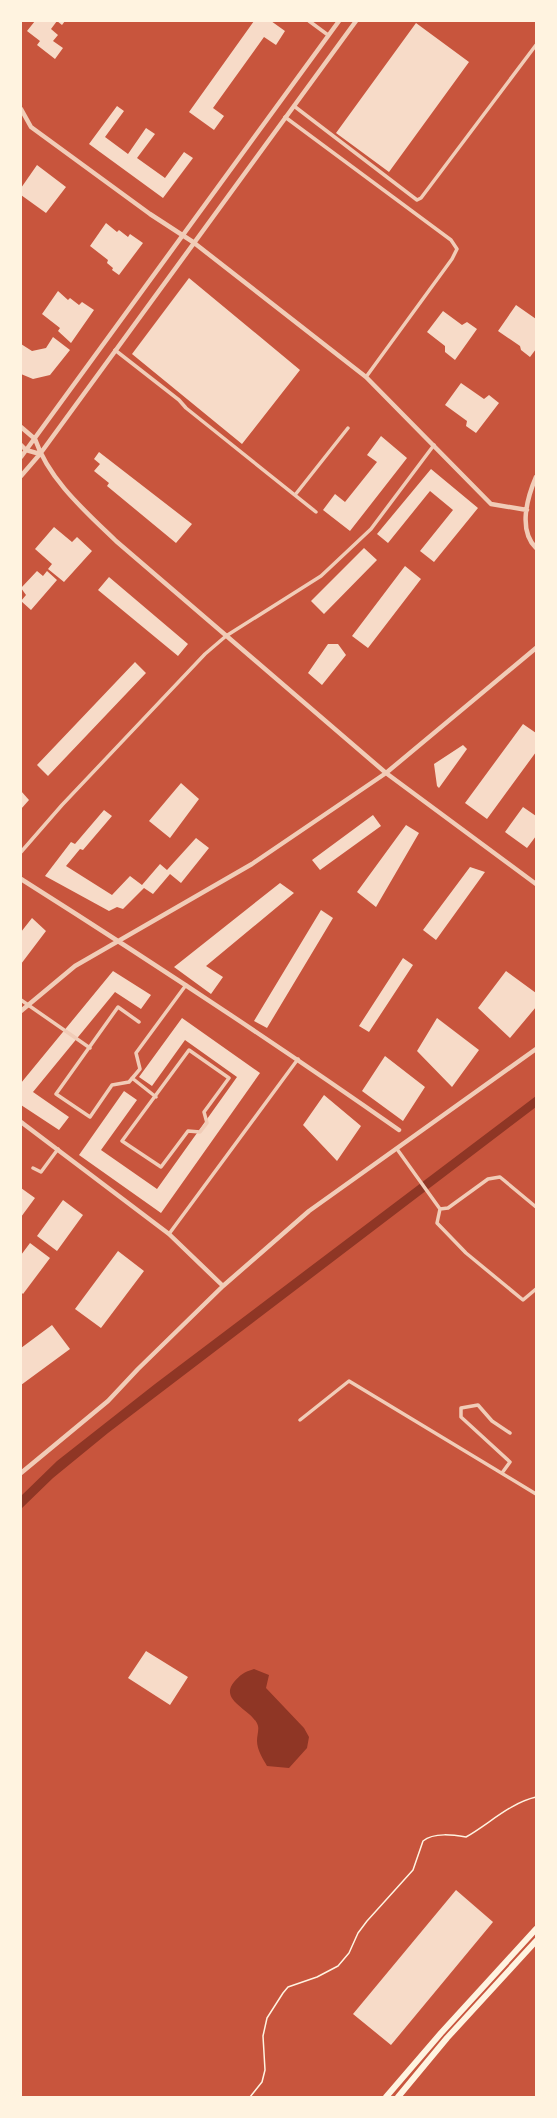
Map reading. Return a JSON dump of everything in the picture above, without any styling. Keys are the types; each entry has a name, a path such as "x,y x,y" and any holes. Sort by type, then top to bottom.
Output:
{"main road":[{"path":"386,2097 441,2033 535,1931"},
{"path":"398,2097 481,2000 536,1941"}],"street":[{"path":"309,21 328,35"},
{"path":"21,457 339,21"},
{"path":"21,476 40,454 193,242 356,21"},
{"path":"294,106 416,200 425,192 536,45"},
{"path":"21,109 31,127 150,214 193,242 366,377 491,504 527,510"},
{"path":"285,117 451,240 457,249 452,259 366,377"},
{"path":"115,350 179,400 186,408 316,512"},
{"path":"21,427 35,439 40,454 79,505 116,541 386,773 536,884"},
{"path":"295,495 348,428"},
{"path":"21,445 26,450 40,454"},
{"path":"21,852 62,805 205,654 226,636 321,576 372,529 434,445"},
{"path":"536,477 527,496 528,540 536,548"},
{"path":"21,1011 75,966 252,864 386,773 536,648"},
{"path":"21,879 119,941 298,1059 399,1130"},
{"path":"139,1022 118,1008 56,1094 90,1117 112,1086 129,1082 140,1069 136,1053 186,985"},
{"path":"21,1000 90,1048"},
{"path":"21,1473 108,1401 138,1369 223,1286 309,1212 536,1049"},
{"path":"189,1050 229,1078 204,1112 207,1123 200,1132 188,1131 161,1167 122,1141 156,1097 189,1050"},
{"path":"169,1234 298,1059"},
{"path":"132,1078 156,1097"},
{"path":"21,1122 169,1234 223,1286"},
{"path":"33,1168 41,1172 58,1149"},
{"path":"398,1149 440,1209 437,1223 466,1253 523,1300 536,1289"},
{"path":"440,1209 448,1208 488,1179 500,1178 536,1207"},
{"path":"300,1420 349,1382 536,1494"},
{"path":"502,1473 510,1462 461,1417 461,1408 478,1405 492,1421 510,1433"}],"path":[{"path":"250,2097 262,2082 264,2070 263,2036 267,2018 283,1993 288,1987 317,1977 338,1966 349,1953 358,1932 413,1870 424,1841 427,1838 453,1834 466,1837 507,1810 526,1800 536,1797"}],"shaded area":[{"path":"536,1096 536,1107 108,1433 53,1478 21,1509 21,1496 57,1461 155,1384"},
{"path":"254,1669 269,1675 266,1688 304,1728 309,1737 307,1748 289,1768 267,1766 258,1748 258,1726 255,1720 238,1705 230,1695 230,1689 234,1682 240,1676"}],"building":[{"path":"35,21 57,21 51,29 58,35 53,41 63,48 55,59 37,45 40,41 27,31"},
{"path":"57,21 65,21 62,25"},
{"path":"254,21 271,21 285,31 276,45 264,37 213,108 224,116 214,130 189,112"},
{"path":"416,23 469,62 389,172 336,133"},
{"path":"117,106 124,111 105,137 128,154 146,128 155,134 137,158 165,178 184,152 193,158 163,198 89,144"},
{"path":"37,165 66,187 46,213 21,195 21,188"},
{"path":"106,223 117,232 119,230 128,237 130,234 143,243 119,275 112,270 113,268 107,263 108,260 90,246"},
{"path":"189,278 300,370 242,444 132,354"},
{"path":"58,291 68,300 70,298 79,305 82,302 94,310 71,343 58,331 60,328 42,314"},
{"path":"516,305 536,319 536,349 530,357 521,350 520,346 498,331"},
{"path":"443,311 462,325 467,322 477,329 455,360 445,352 445,346 427,332"},
{"path":"53,337 70,350 50,375 33,379 21,374 21,344 32,351 46,348"},
{"path":"461,383 484,399 489,395 499,403 476,433 466,426 467,421 445,405"},
{"path":"381,436 407,458 350,531 323,510 335,494 345,502 377,462 367,455"},
{"path":"99,452 192,524 176,543 107,486 109,483 94,471 100,464 94,459"},
{"path":"431,469 478,508 434,562 420,551 453,510 430,491 388,543 377,534"},
{"path":"54,527 72,542 77,537 92,551 64,582 48,569 52,564 35,549"},
{"path":"364,548 377,560 324,614 311,601"},
{"path":"405,566 421,579 368,648 352,636"},
{"path":"37,571 43,576 47,571 57,580 31,610 21,601 26,595 21,588"},
{"path":"109,577 188,644 178,656 98,590"},
{"path":"328,644 338,644 346,655 322,685 308,673"},
{"path":"135,662 146,673 48,776 37,765"},
{"path":"523,724 536,733 536,752 487,819 465,803"},
{"path":"463,745 467,749 439,788 437,786 434,764"},
{"path":"181,783 199,799 170,838 149,821"},
{"path":"21,791 29,800 21,809"},
{"path":"523,807 536,816 536,836 527,848 505,832"},
{"path":"104,810 112,816 83,850 80,849 66,866 112,895 130,876 142,885 160,864 167,870 196,838 209,848 181,883 170,874 153,894 144,888 123,909 117,907 109,911 45,876 71,842 75,844"},
{"path":"373,815 381,826 320,870 312,860"},
{"path":"406,825 419,833 376,907 357,892"},
{"path":"470,867 485,872 436,940 423,930"},
{"path":"280,883 294,893 206,966 223,977 211,994 174,967"},
{"path":"321,910 333,918 267,1028 254,1021"},
{"path":"32,918 46,931 21,964 21,932"},
{"path":"403,958 413,965 369,1032 359,1026"},
{"path":"113,971 151,995 141,1009 115,992 33,1092 69,1117 59,1130 21,1105 21,1083"},
{"path":"506,971 536,993 536,1007 510,1038 478,1008"},
{"path":"182,1018 260,1073 161,1213 79,1155 124,1091 137,1100 101,1150 157,1189 237,1077 185,1040 152,1086 139,1077"},
{"path":"437,1018 479,1050 452,1087 417,1051"},
{"path":"385,1056 425,1087 403,1121 362,1091"},
{"path":"324,1095 361,1126 337,1161 303,1125"},
{"path":"21,1188 35,1198 21,1217"},
{"path":"63,1200 83,1215 57,1251 37,1236"},
{"path":"30,1243 50,1258 23,1294 21,1292 21,1255"},
{"path":"118,1251 144,1271 101,1328 75,1309"},
{"path":"52,1325 70,1349 21,1385 21,1348"},
{"path":"146,1651 188,1677 170,1705 128,1678"},
{"path":"456,1890 493,1922 391,2045 353,2014"}]}
